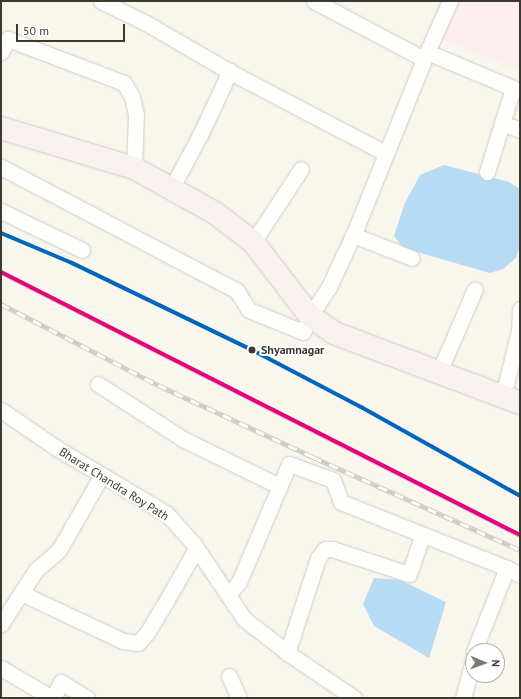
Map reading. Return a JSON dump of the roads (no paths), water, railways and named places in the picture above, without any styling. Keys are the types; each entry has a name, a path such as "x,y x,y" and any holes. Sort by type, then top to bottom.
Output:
{"main road":[{"path":"1,129 134,168 215,213 253,242 310,316 340,336 511,399"}],"street":[{"path":"101,1 385,153"},
{"path":"314,1 425,56 513,88 487,172"},
{"path":"1,167 237,291 249,310 303,332 310,316 329,287 352,235 425,56 450,1"},
{"path":"1,52 8,39 124,83 132,97 136,114 134,168"},
{"path":"171,189 200,135 230,71"},
{"path":"502,123 520,130"},
{"path":"253,242 300,169"},
{"path":"1,210 82,250"},
{"path":"352,235 412,258"},
{"path":"440,372 475,289"},
{"path":"511,399 520,309"},
{"path":"98,384 183,439 279,486"},
{"name":"Bharat Chandra Roy Path","path":"1,410 58,449 166,513 193,543 244,619 287,653 354,698"},
{"path":"228,595 239,582 288,464 333,480 341,502 513,571 478,643"},
{"path":"1,624 36,570 59,550 102,475"},
{"path":"287,653 318,558 325,549 332,549 409,574 423,534"},
{"path":"21,593 123,641 138,643 147,633 196,549"},
{"path":"1,668 52,698 61,682 87,698"},
{"path":"229,676 238,698"},
{"path":"463,698 467,683"}],"water":[{"path":"444,165 509,182 520,189 520,245 516,258 503,269 490,273 403,248 394,236 404,205 420,175"},
{"path":"374,578 400,580 446,602 429,658 374,626 363,604"}],"railway":[{"path":"1,272 520,535"},
{"path":"1,304 158,385 313,457 520,550"}],"place":[{"name":"Shyamnagar","path":"252,350"}]}
